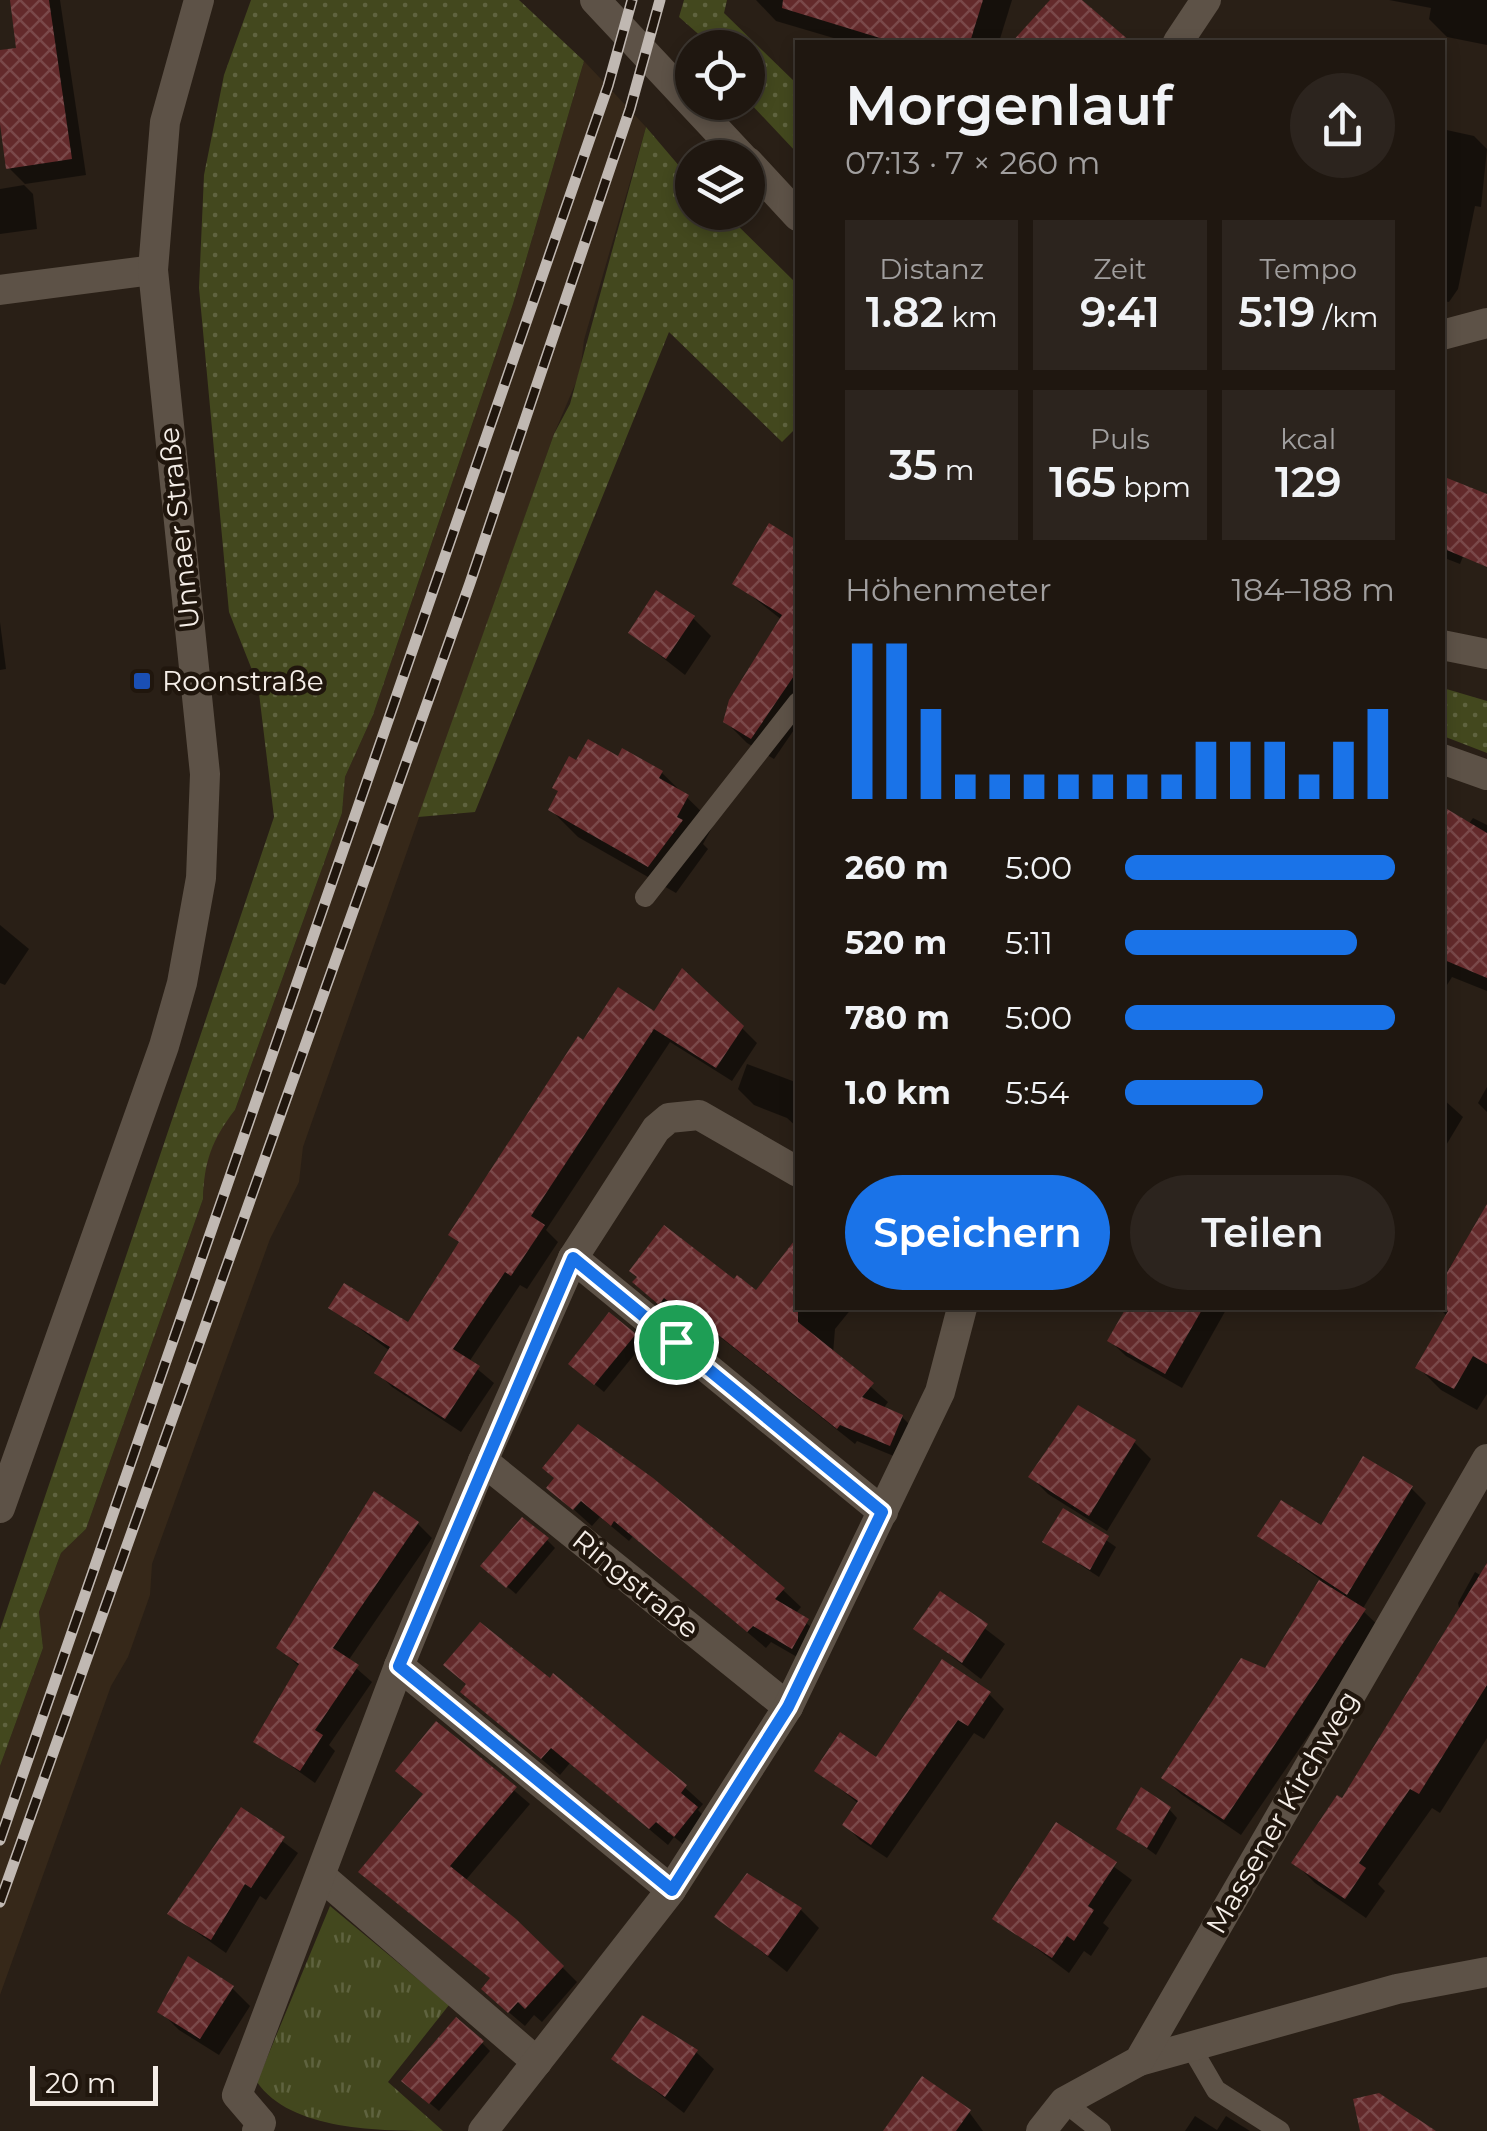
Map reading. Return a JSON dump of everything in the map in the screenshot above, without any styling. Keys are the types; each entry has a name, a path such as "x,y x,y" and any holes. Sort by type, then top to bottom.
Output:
{"street":[{"name":"Unnaer Straße","path":"0,1508 164,1046 182,983 201,878 205,774 152,270 165,122 199,0"},
{"path":"595,0 726,140"},
{"path":"1179,40 1206,0"},
{"path":"765,181 795,213"},
{"path":"0,290 152,270"},
{"path":"1445,334 1487,323"},
{"path":"1445,646 1487,654"},
{"path":"1445,759 1487,775"},
{"path":"265,2128 237,2095 399,1666 483,1461 573,1258 656,1130 669,1118 699,1115 795,1170"},
{"path":"573,1258 882,1512"},
{"path":"483,2131 672,1890 788,1707 940,1392 961,1310"},
{"name":"Massener Kirchweg","path":"1139,2061 1487,1458"},
{"name":"Ringstraße","path":"483,1461 788,1707"},
{"path":"399,1666 672,1890"},
{"path":"322,1876 537,2062"},
{"path":"1042,2131 1064,2102 1139,2061 1397,1989 1487,1972"}],"lane":[{"path":"645,897 795,706"},
{"path":"1191,2046 1216,2090 1280,2131"},
{"path":"1064,2102 1101,2131"}],"shaded area":[{"path":"584,61 646,127 584,340 580,373 554,434 303,1147 299,1182 270,1239 152,1564 150,1595 128,1657 111,1686 0,1995 0,1766 43,1648 39,1612 61,1553 86,1529 203,1199 204,1167 214,1135 235,1110 342,813 345,777 373,715 513,304"}],"green space":[{"path":"251,0 519,0 584,61 513,304 373,715 345,777 342,813 235,1110 211,1152 203,1199 86,1529 61,1553 39,1612 43,1648 0,1766 0,1630 274,817 258,685 229,612 199,288 204,175 224,75"},
{"path":"684,0 727,0 724,13 741,30 694,30 679,17"},
{"path":"765,53 795,82 795,151 765,119"},
{"path":"646,127 675,161 675,230 742,230 795,282 795,429 782,442 669,332 475,812 418,817 554,434 570,404"},
{"path":"1445,689 1487,701 1487,753 1445,737"},
{"path":"330,1906 449,2005 388,2082 443,2131 365,2128 314,2119 272,2098 257,2082"}],"building":[{"path":"10,0 49,0 72,159 6,169 0,124 0,50 16,48"},
{"path":"783,0 983,0 971,40 886,40 782,8"},
{"path":"1050,0 1082,0 1129,40 1014,40"},
{"path":"1445,477 1487,494 1487,567 1445,549"},
{"path":"769,523 795,539 795,674 751,739 723,722 729,700 782,615 732,584"},
{"path":"656,590 695,616 666,659 628,633"},
{"path":"588,739 618,756 622,748 663,771 659,778 689,795 677,817 683,820 648,867 548,810 558,791 552,788 569,756 576,760"},
{"path":"1445,808 1487,833 1487,978 1445,960"},
{"path":"682,968 744,1026 716,1068 654,1029 531,1216 545,1225 511,1276 505,1272 453,1349 480,1366 445,1419 374,1373 390,1347 328,1308 344,1283 408,1322 459,1242 448,1235 578,1036 583,1040 618,987 654,1011"},
{"path":"1487,1204 1487,1364 1473,1356 1454,1389 1415,1368 1448,1311 1445,1276"},
{"path":"664,1225 734,1279 737,1275 756,1290 795,1240 798,1322 874,1383 862,1397 903,1415 890,1446 840,1425 837,1429 702,1322 699,1326 664,1298 659,1305 632,1282 637,1277 629,1271"},
{"path":"1125,1310 1202,1310 1165,1374 1107,1341"},
{"path":"609,1312 636,1334 594,1385 568,1364"},
{"path":"1078,1405 1136,1440 1089,1516 1028,1477"},
{"path":"578,1424 653,1478 785,1588 775,1599 809,1619 792,1649 753,1626 747,1632 614,1521 611,1526 581,1501 573,1510 546,1488 554,1478 542,1468"},
{"path":"1363,1456 1413,1486 1347,1595 1257,1536 1281,1500 1321,1525"},
{"path":"374,1491 419,1522 333,1648 359,1665 315,1730 323,1735 300,1771 253,1742 299,1664 276,1648"},
{"path":"1063,1508 1109,1536 1090,1570 1042,1542"},
{"path":"522,1517 549,1538 506,1588 480,1566"},
{"path":"1487,1563 1487,1685 1419,1794 1410,1789 1359,1863 1366,1868 1345,1899 1291,1863 1337,1795 1342,1798"},
{"path":"1319,1580 1366,1609 1224,1820 1161,1778 1241,1658 1265,1668"},
{"path":"940,1591 988,1624 962,1663 913,1629"},
{"path":"480,1622 550,1678 553,1673 687,1785 681,1793 698,1807 674,1837 656,1822 649,1829 551,1748 541,1759 460,1692 466,1684 443,1665"},
{"path":"942,1659 991,1692 968,1726 958,1720 871,1845 842,1825 858,1801 814,1771 840,1732 876,1757"},
{"path":"436,1721 517,1787 450,1866 516,1919 564,1966 525,2009 518,2002 508,2013 481,1989 490,1978 358,1872 423,1794 395,1771"},
{"path":"1141,1787 1171,1807 1147,1848 1116,1829"},
{"path":"241,1807 285,1837 251,1888 245,1884 211,1940 167,1914"},
{"path":"1056,1822 1117,1862 1088,1906 1094,1910 1074,1941 1067,1936 1052,1958 992,1919"},
{"path":"747,1873 802,1908 768,1956 714,1917"},
{"path":"188,1956 234,1986 200,2039 157,2012"},
{"path":"642,2015 698,2050 665,2097 611,2059"},
{"path":"456,2017 484,2041 429,2104 401,2081"},
{"path":"922,2076 971,2110 956,2131 883,2131"},
{"path":"1379,2093 1436,2131 1360,2131 1353,2099"}],"railway":[{"path":"0,1840 608,86 632,0"},
{"path":"0,1902 470,583 630,109 660,0"}],"place":[{"name":"Roonstraße","path":"142,681"}],"route":[{"path":"573,1258 676,1342 882,1512 788,1707 672,1890 399,1666 483,1461 573,1258"}]}
